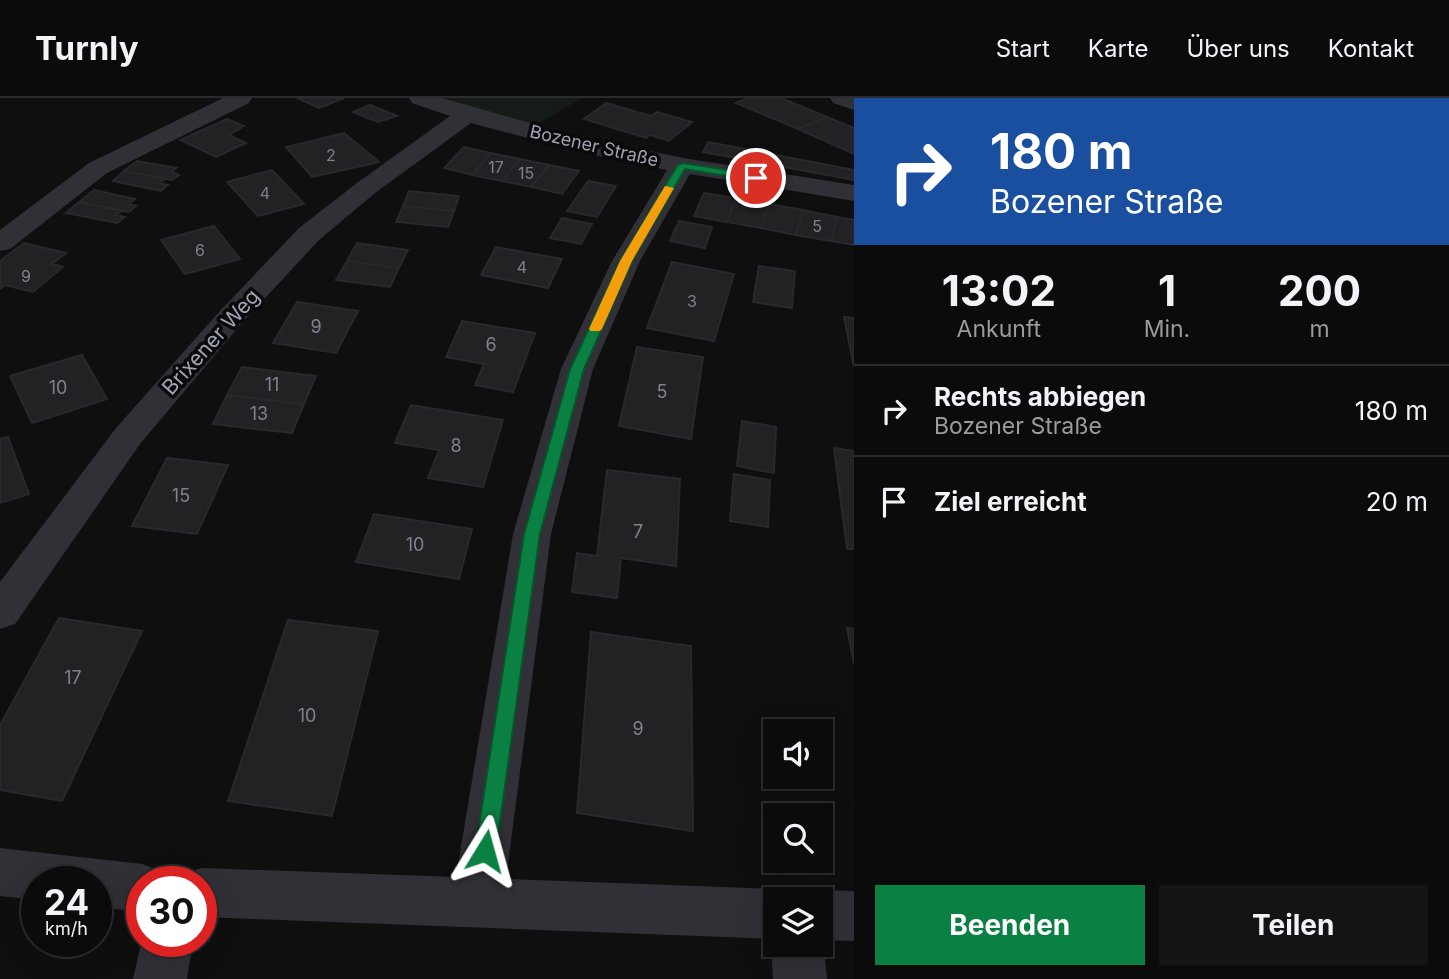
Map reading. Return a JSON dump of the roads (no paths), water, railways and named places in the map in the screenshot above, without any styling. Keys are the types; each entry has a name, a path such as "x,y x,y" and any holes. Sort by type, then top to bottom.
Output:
{"street":[{"path":"0,243 99,168 241,98"},
{"name":"Bozener Straße","path":"420,98 467,115 682,166 854,193"},
{"path":"841,98 854,103"},
{"name":"Brixener Weg","path":"0,613 128,436 309,234 366,188 467,115"},
{"path":"477,903 532,534 574,380 626,261 682,166"},
{"path":"0,872 21,874"},
{"path":"217,893 763,914"},
{"path":"833,915 854,916"},
{"path":"160,979 164,957"},
{"path":"799,957 800,979"}]}
